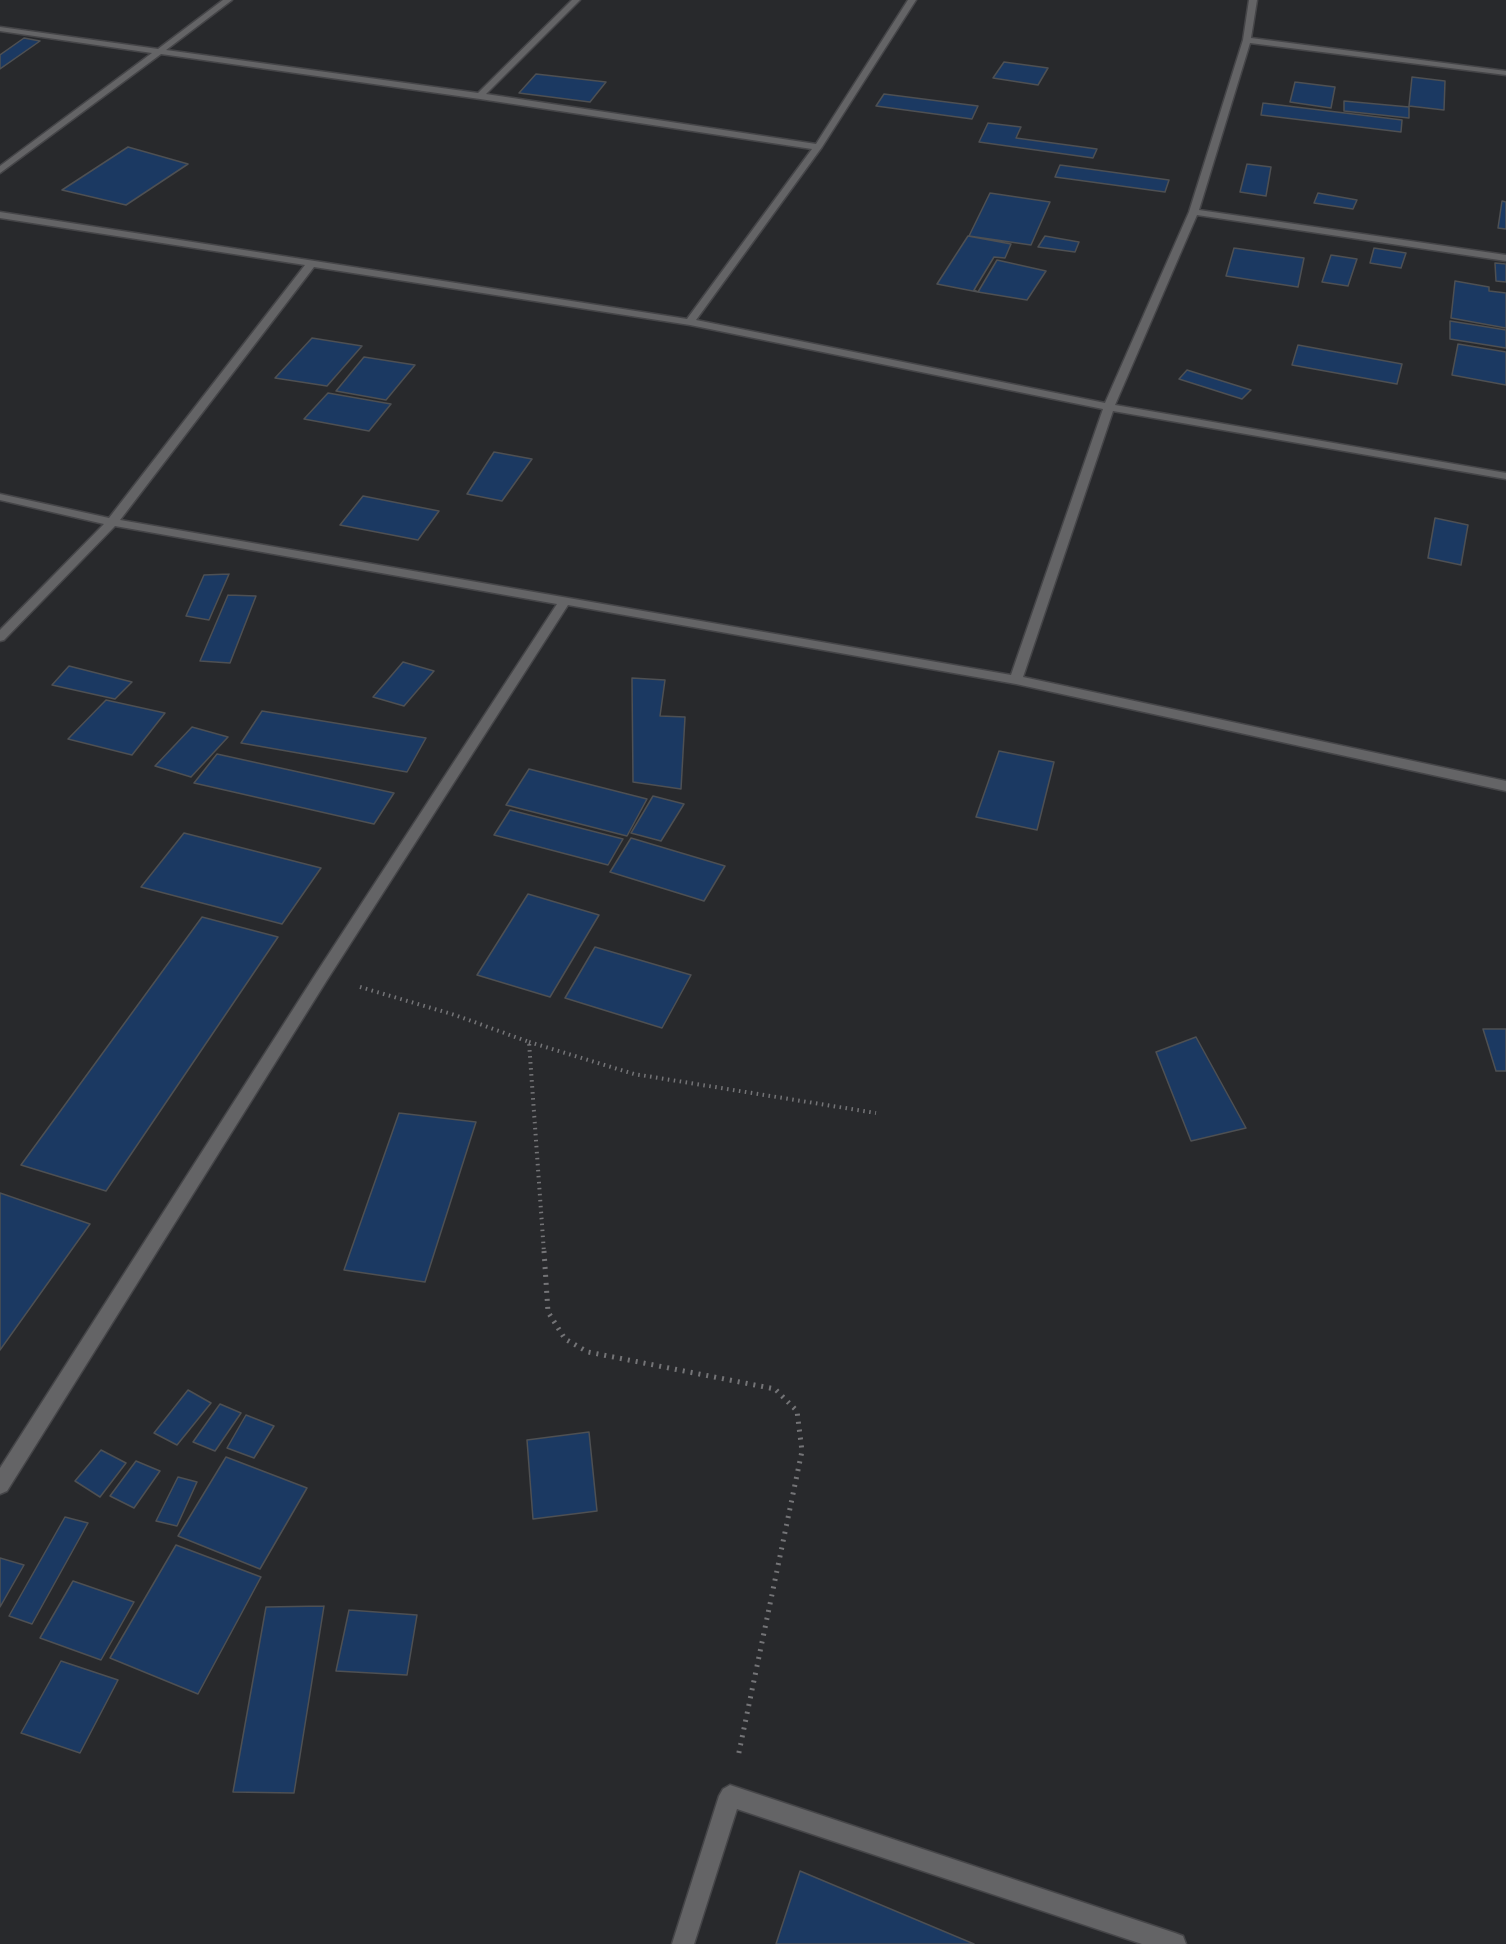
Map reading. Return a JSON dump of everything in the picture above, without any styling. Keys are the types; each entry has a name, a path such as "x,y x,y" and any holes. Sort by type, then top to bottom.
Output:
{"street":[{"path":"0,170 228,0"},
{"path":"480,96 576,0"},
{"path":"690,322 818,147 912,0"},
{"path":"1016,680 1109,407 1194,212 1247,40 1253,0"},
{"path":"0,29 480,96 818,147"},
{"path":"1247,40 1506,73"},
{"path":"1194,212 1506,258"},
{"path":"0,214 690,322 1109,407 1506,477"},
{"path":"0,637 112,522 312,262"},
{"path":"0,497 112,522 1016,680 1506,786"},
{"path":"0,1485 322,976 565,600"},
{"path":"683,1944 730,1796 1175,1944"}],"path":[{"path":"322,976 455,1015 530,1042 634,1074 876,1113"},
{"path":"530,1042 548,1312 565,1339 588,1352 775,1389 796,1411 802,1451 730,1796"}],"building":[{"path":"24,38 40,41 0,69 0,55"},
{"path":"1004,62 1048,68 1038,85 993,78"},
{"path":"536,74 606,82 590,102 519,93"},
{"path":"1412,77 1445,81 1444,110 1409,106"},
{"path":"1295,82 1335,87 1331,108 1290,102"},
{"path":"884,94 978,106 972,119 876,106"},
{"path":"1344,101 1409,107 1409,118 1344,111"},
{"path":"1263,103 1402,120 1401,132 1261,115"},
{"path":"988,123 1021,127 1016,138 1097,149 1093,158 979,142"},
{"path":"128,147 188,164 126,205 62,190"},
{"path":"1247,164 1271,167 1266,196 1240,192"},
{"path":"1060,165 1169,180 1165,192 1055,177"},
{"path":"990,193 1050,202 1031,245 969,236"},
{"path":"1318,193 1357,200 1353,209 1314,203"},
{"path":"1502,201 1506,202 1506,229 1498,228"},
{"path":"968,236 1011,244 1005,258 994,257 974,290 978,292 937,284"},
{"path":"1045,236 1079,242 1075,252 1038,247"},
{"path":"1234,248 1304,258 1298,287 1226,276"},
{"path":"1374,248 1406,253 1401,268 1370,263"},
{"path":"1331,255 1357,259 1348,286 1322,282"},
{"path":"997,260 1046,271 1027,300 978,292"},
{"path":"1495,263 1506,264 1506,282 1496,281"},
{"path":"1455,281 1489,287 1489,291 1506,293 1506,328 1451,318"},
{"path":"1450,321 1506,330 1506,348 1450,339"},
{"path":"312,338 362,346 327,386 275,378"},
{"path":"1458,344 1506,352 1506,385 1452,375"},
{"path":"1298,345 1402,364 1397,384 1292,365"},
{"path":"364,357 415,365 386,400 336,391"},
{"path":"1187,370 1251,390 1242,399 1179,379"},
{"path":"328,393 391,404 369,431 304,419"},
{"path":"494,452 532,459 502,501 467,494"},
{"path":"363,496 439,511 418,540 340,525"},
{"path":"1435,518 1468,525 1461,565 1428,558"},
{"path":"229,574 209,620 186,616 204,575"},
{"path":"228,595 256,596 230,663 200,661"},
{"path":"403,662 434,671 404,706 373,697"},
{"path":"69,666 132,682 115,699 52,685"},
{"path":"632,678 665,680 660,716 685,717 681,789 633,782"},
{"path":"106,700 165,713 132,755 68,739"},
{"path":"262,711 426,738 407,772 241,743"},
{"path":"192,727 228,737 191,777 155,766"},
{"path":"999,751 1054,762 1037,830 976,817"},
{"path":"217,754 394,793 374,824 194,783"},
{"path":"529,769 647,799 627,836 506,805"},
{"path":"653,796 684,804 661,841 631,833"},
{"path":"510,810 623,839 608,865 494,835"},
{"path":"184,833 321,868 282,924 141,887"},
{"path":"631,838 725,866 704,901 610,872"},
{"path":"528,894 599,915 550,997 477,975"},
{"path":"202,917 278,937 106,1191 21,1165"},
{"path":"595,947 691,975 662,1028 565,998"},
{"path":"1483,1029 1506,1029 1506,1071 1496,1071"},
{"path":"1196,1037 1246,1128 1191,1141 1156,1052"},
{"path":"399,1113 476,1122 425,1282 344,1270"},
{"path":"0,1193 90,1224 0,1350"},
{"path":"188,1390 211,1403 177,1445 154,1433"},
{"path":"220,1404 241,1413 215,1451 193,1442"},
{"path":"246,1415 274,1426 254,1458 227,1448"},
{"path":"589,1432 597,1511 533,1519 527,1440"},
{"path":"101,1450 126,1463 100,1497 75,1481"},
{"path":"226,1457 307,1488 260,1569 178,1536"},
{"path":"136,1461 160,1471 134,1508 110,1496"},
{"path":"178,1477 197,1482 177,1526 156,1521"},
{"path":"65,1517 88,1523 32,1624 9,1616"},
{"path":"176,1545 261,1577 198,1694 110,1658"},
{"path":"0,1558 24,1565 0,1607"},
{"path":"73,1581 134,1602 101,1660 40,1638"},
{"path":"324,1606 294,1793 233,1792 266,1607"},
{"path":"349,1610 417,1615 407,1675 336,1671"},
{"path":"61,1661 118,1680 80,1753 21,1733"},
{"path":"800,1871 974,1944 776,1944"}]}
